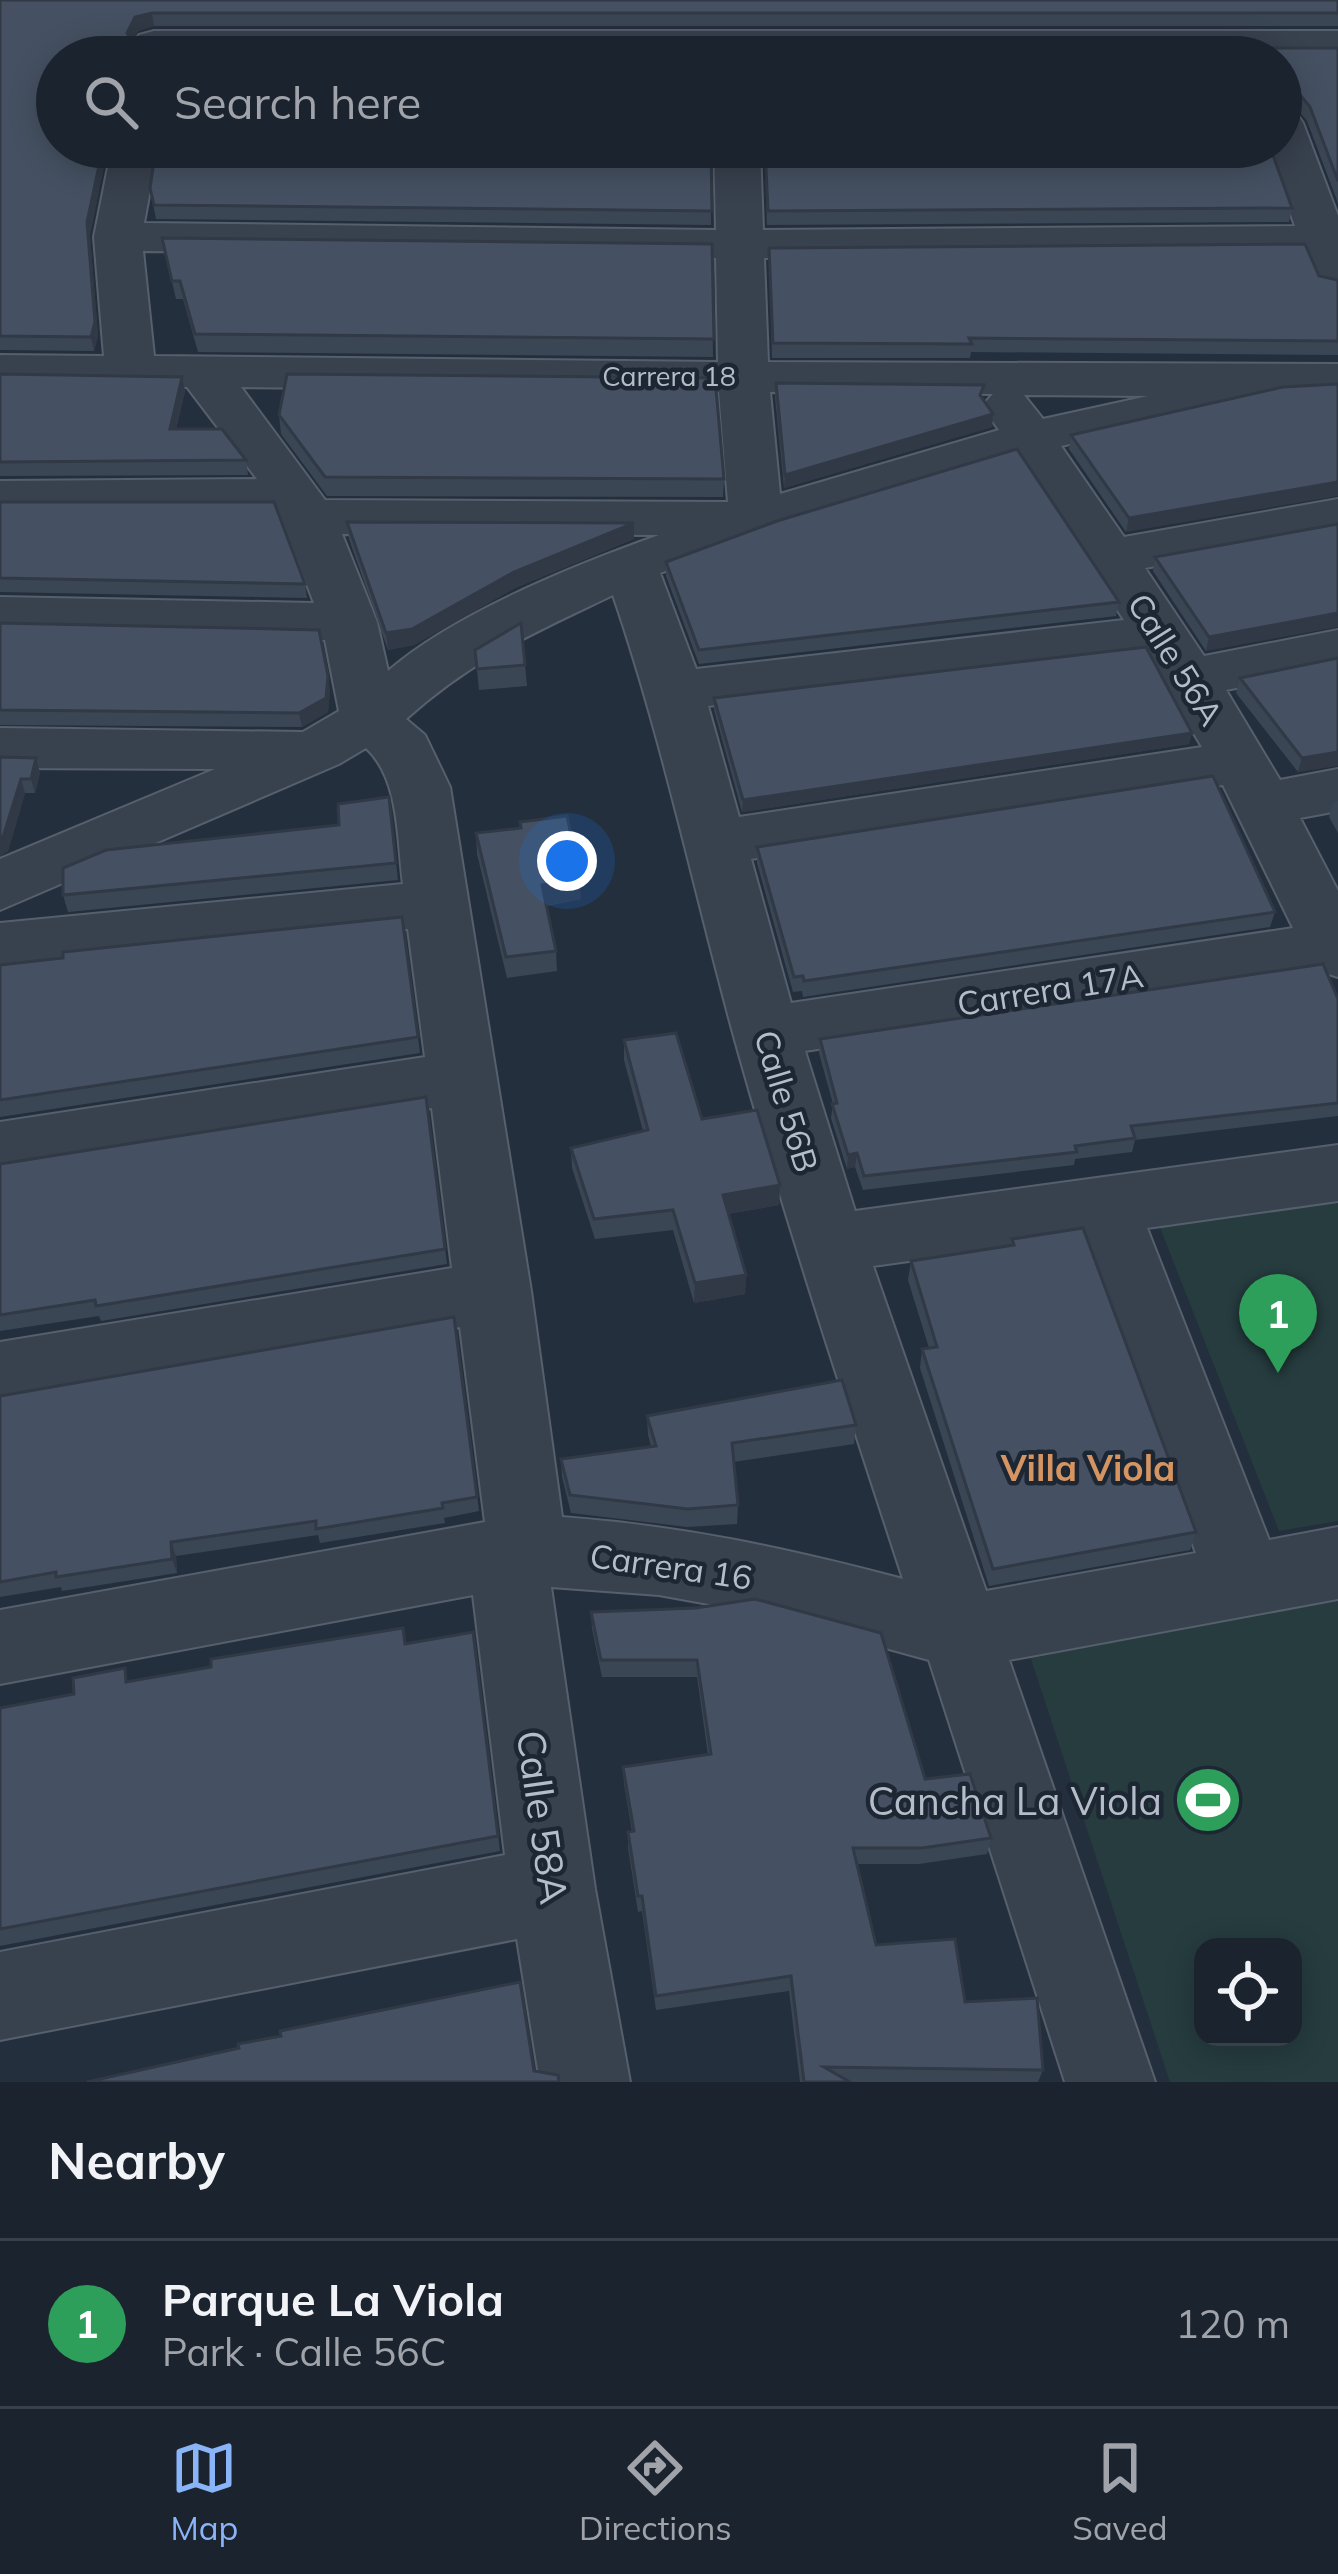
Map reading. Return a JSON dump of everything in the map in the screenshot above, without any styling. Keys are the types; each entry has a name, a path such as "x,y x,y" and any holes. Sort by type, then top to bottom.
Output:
{"street":[{"path":"159,36 168,14 184,0"},
{"path":"727,36 728,0"},
{"path":"1243,0 1253,36"},
{"path":"1302,47 1338,44"},
{"path":"1302,140 1338,149"},
{"path":"130,371 118,237 131,168"},
{"path":"738,168 743,376 756,519"},
{"path":"118,237 1331,254 1297,168"},
{"name":"Carrera 18","path":"0,370 1338,379"},
{"path":"201,372 254,435 301,506 350,622 344,734"},
{"name":"Calle 56A","path":"990,378 1176,656 1252,783 1336,949"},
{"path":"0,887 35,867 344,734 462,645 631,565 756,519 1029,438 1279,382"},
{"path":"0,497 756,519"},
{"path":"1111,557 1338,516"},
{"name":"Calle 56B","path":"631,565 675,692 766,1032 830,1243 1110,2082"},
{"path":"0,615 350,622"},
{"path":"675,692 1338,649"},
{"path":"0,748 344,734"},
{"name":"Calle 58A","path":"344,734 404,749 420,787 458,1078 495,1291 552,1888 585,2082"},
{"path":"717,842 1252,783 1338,790"},
{"path":"0,947 437,903"},
{"name":"Carrera 17A","path":"766,1032 1336,949"},
{"path":"0,1149 458,1078"},
{"path":"830,1243 1338,1173"},
{"path":"1103,1204 1245,1580"},
{"path":"0,1374 495,1291"},
{"name":"Carrera 16","path":"0,1647 518,1551 659,1560 758,1577 962,1632 1338,1562"},
{"path":"0,1996 552,1888"}],"green space":[{"path":"1338,1197 1338,1521 1279,1531 1159,1225"},
{"name":"Cancha La Viola","path":"1338,1593 1338,2082 1170,2082 1029,1653"}],"building":[{"path":"0,0 1338,0 1338,13 152,13 135,17 129,36 36,36 36,168 99,168 87,222 95,322 91,337 0,336"},
{"path":"1302,48 1338,48 1338,181 1302,97"},
{"path":"153,168 711,168 712,211 154,205"},
{"path":"766,168 1278,168 1292,208 768,211"},
{"path":"162,238 712,244 714,339 195,334 180,281 172,281"},
{"path":"1305,244 1319,276 1338,280 1338,341 969,338 972,344 773,343 769,248"},
{"path":"0,374 182,377 170,429 222,429 246,460 0,462"},
{"path":"287,374 715,378 724,479 325,477 279,415"},
{"path":"776,383 984,385 980,395 993,414 785,475"},
{"path":"1338,384 1338,482 1129,518 1071,435 1283,387"},
{"path":"1017,449 1119,602 699,650 666,562 777,521"},
{"path":"0,502 274,502 305,584 0,578"},
{"path":"347,522 634,523 514,572 412,629 386,633"},
{"path":"1338,524 1338,613 1209,637 1155,557"},
{"path":"0,623 319,630 328,676 326,698 299,713 0,710"},
{"path":"521,623 525,665 477,669 475,650"},
{"path":"1146,647 1192,733 743,800 714,698"},
{"path":"1338,658 1338,752 1302,758 1240,678"},
{"path":"0,757 36,758 31,779 21,779 0,839"},
{"path":"1213,776 1275,912 804,981 803,976 794,977 757,847"},
{"path":"389,797 396,863 63,895 63,868 106,850 339,825 338,804"},
{"path":"567,816 580,878 542,885 556,951 506,957 476,833"},
{"path":"402,917 418,1037 0,1100 0,965 63,958 63,952"},
{"path":"1323,964 1338,999 1338,1103 1131,1126 1135,1138 1075,1146 1077,1152 864,1176 857,1153 848,1155 820,1039"},
{"path":"676,1033 702,1119 757,1110 780,1185 723,1195 746,1275 695,1283 673,1210 594,1219 571,1148 648,1130 624,1040"},
{"path":"426,1097 445,1249 96,1306 95,1300 0,1315 0,1164"},
{"path":"1083,1228 1196,1532 993,1569 922,1349 937,1347 911,1261 1014,1245 1012,1239"},
{"path":"454,1317 477,1497 442,1503 443,1508 316,1529 316,1521 171,1542 172,1559 0,1582 0,1396"},
{"path":"842,1380 856,1425 732,1443 738,1505 688,1509 570,1495 561,1459 656,1446 647,1416"},
{"path":"755,1599 881,1633 925,1779 970,1774 991,1838 922,1848 853,1848 876,1945 955,1939 965,2002 1037,1998 1043,2070 824,2067 850,2082 804,2082 791,1976 656,1996 628,1832 634,1831 623,1767 711,1754 697,1660 601,1660 591,1612 696,1608"},
{"path":"403,1628 405,1644 473,1632 498,1836 0,1929 0,1708 74,1694 73,1678 125,1668 126,1682 211,1667 211,1659"},
{"path":"520,1982 534,2071 558,2075 559,2082 87,2082 239,2048 238,2044 281,2036 280,2031"}],"place":[{"name":"Parque La Viola","path":"1278,1373"},
{"name":"Cancha La Viola","path":"1208,1800"}],"district":[{"name":"Villa Viola","path":"1088,1467"}]}
